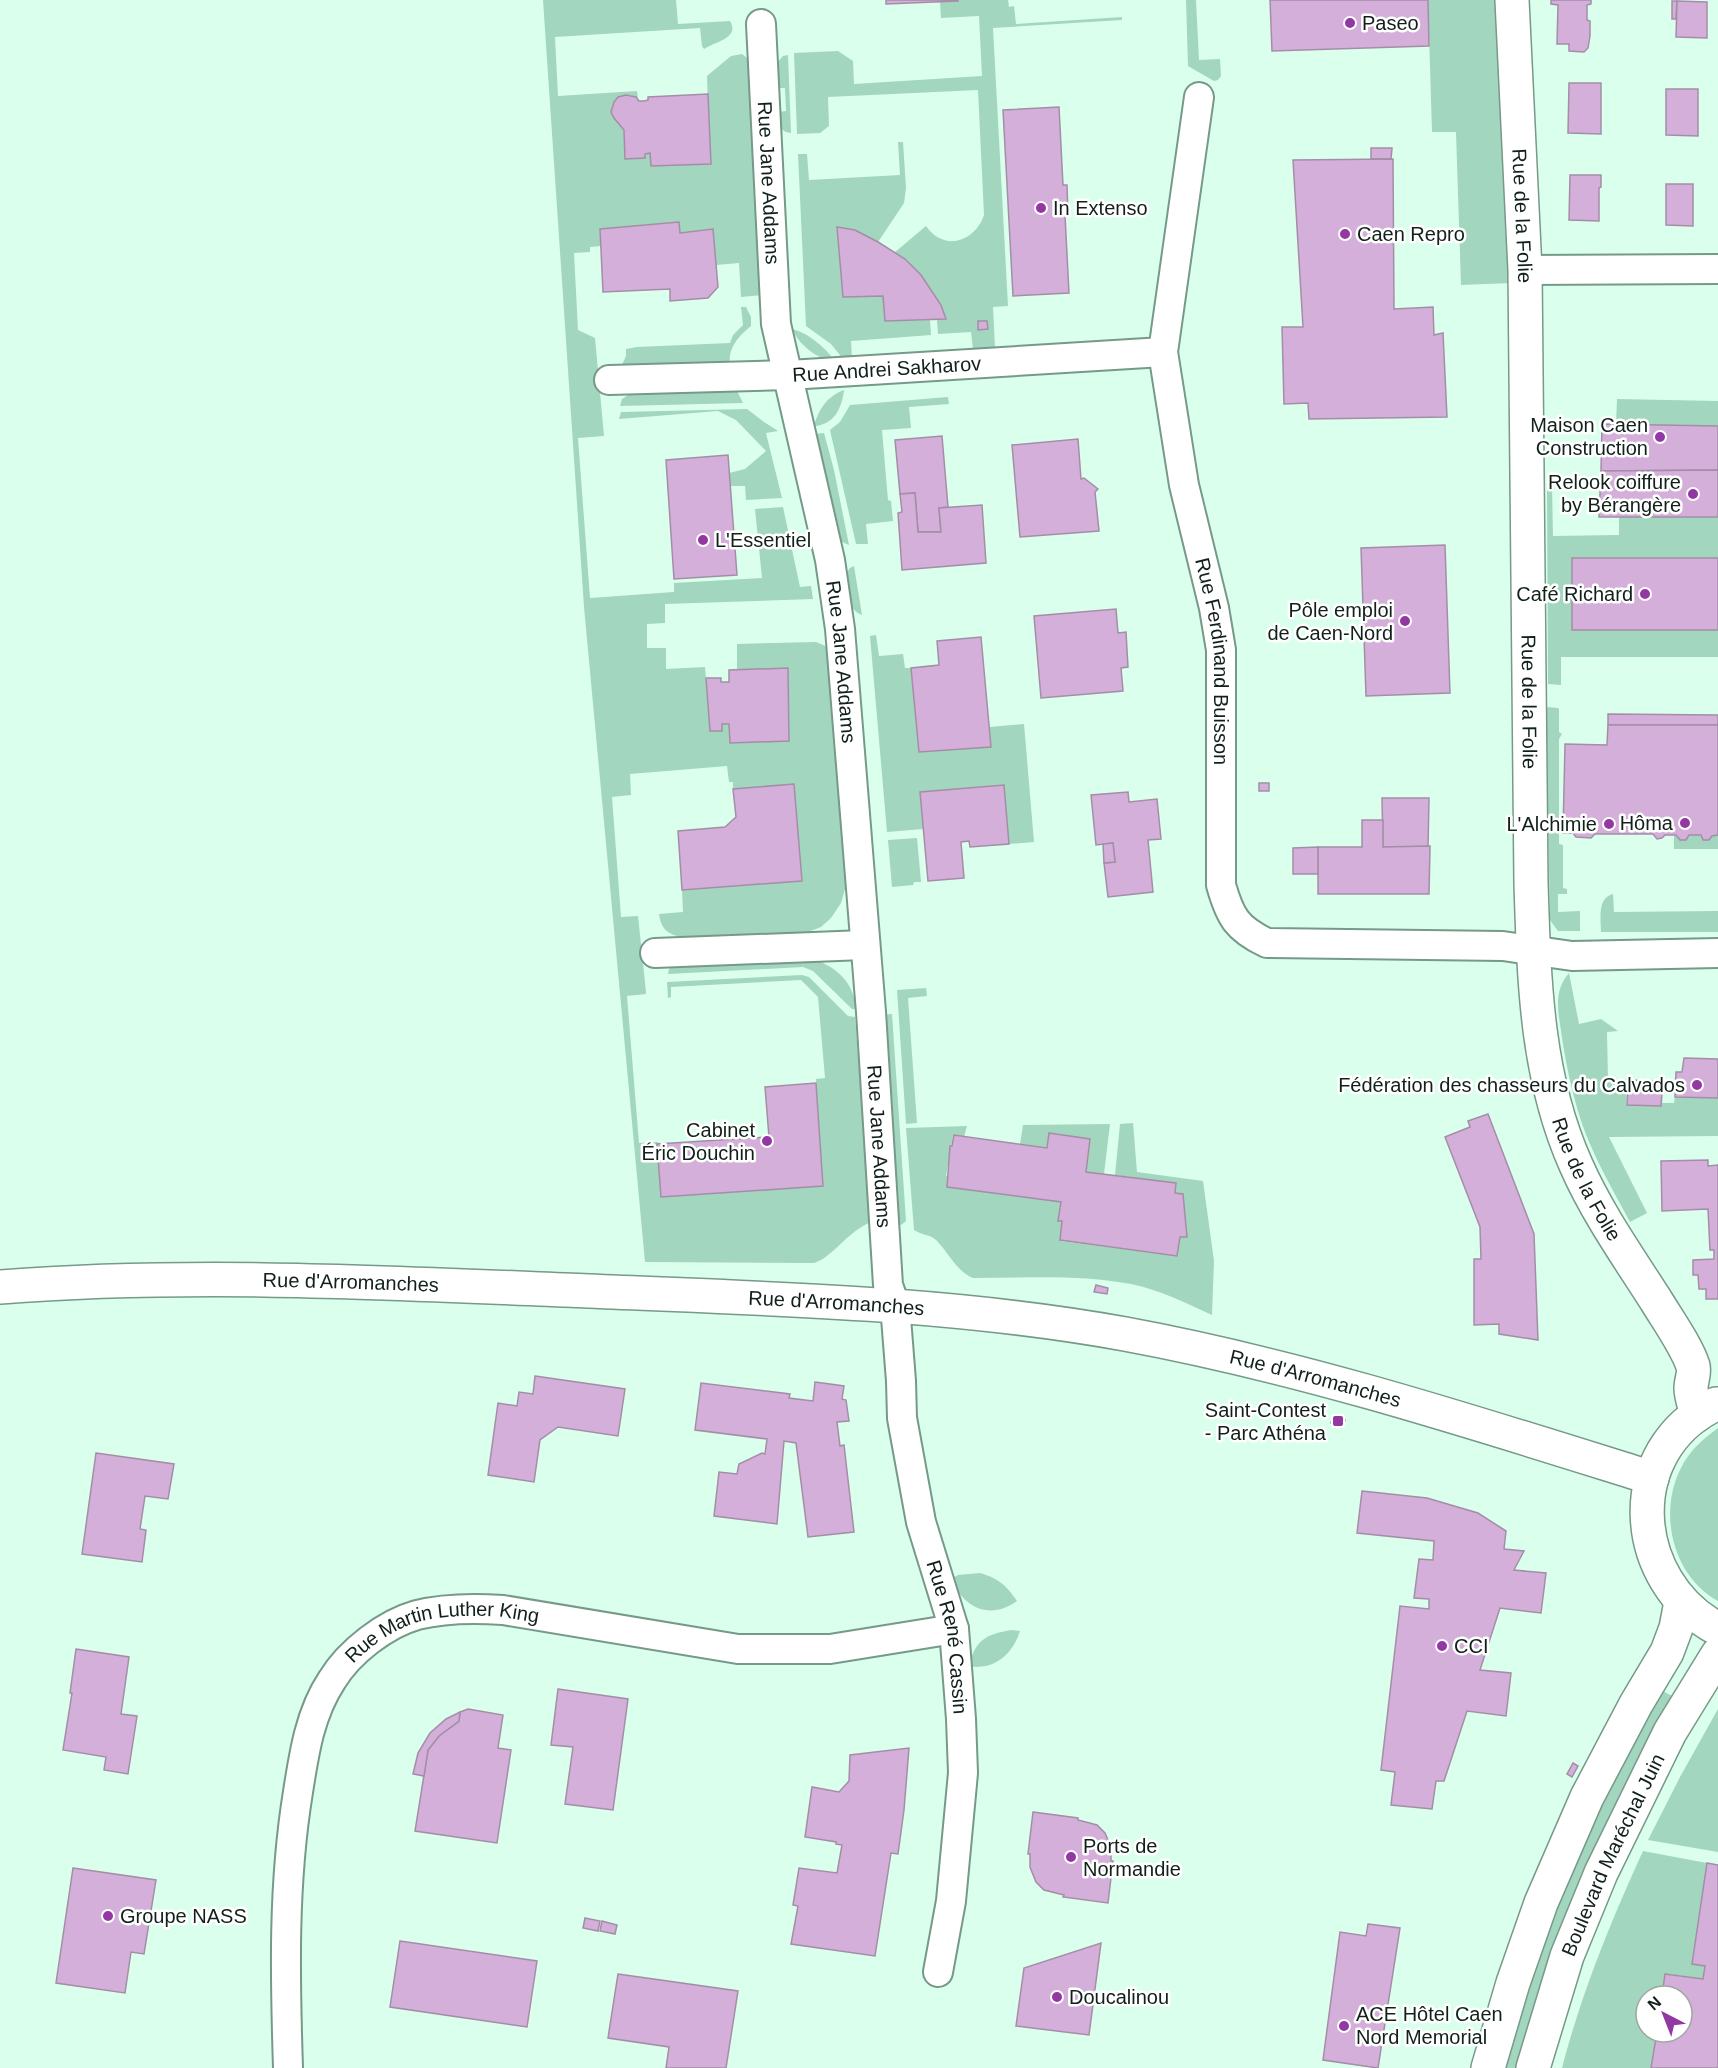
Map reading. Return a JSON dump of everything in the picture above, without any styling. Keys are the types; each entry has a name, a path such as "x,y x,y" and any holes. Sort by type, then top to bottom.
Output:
{"main road":[{"name":"Rue de la Folie","path":"1512,0 1525,270 1533,950 1539,1028 1546,1070 1560,1124 1576,1166 1675,1332 1706,1373 1691,1389 1708,1409"},
{"name":"Rue d'Arromanches","path":"0,1287 133,1281 321,1282 894,1305 992,1314 1123,1334 1217,1352 1355,1389 1652,1478"},
{"path":"1708,1409 1682,1428 1660,1459 1652,1478 1647,1500 1647,1524 1650,1547 1658,1569 1681,1602 1693,1613 1718,1629"},
{"path":"1488,2068 1513,1983 1541,1903 1587,1797 1636,1704 1667,1652 1676,1628 1681,1602"},
{"name":"Boulevard Maréchal Juin","path":"1533,2068 1567,1956 1613,1846 1670,1732 1718,1654"}],"street":[{"name":"Rue Jane Addams","path":"761,24 776,324 830,560 840,629 871,1012 888,1285 894,1305"},
{"name":"Rue Ferdinand Buisson","path":"1199,97 1163,352 1184,485 1214,608 1221,650 1221,885 1227,908 1234,921 1251,935 1267,943 1503,946 1572,956 1718,953"},
{"path":"1525,270 1718,269"},
{"name":"Rue Andrei Sakharov","path":"609,380 789,375 1163,352"},
{"path":"655,953 864,945"},
{"name":"Rue René Cassin","path":"894,1305 902,1418 921,1522 954,1629 961,1719 963,1773 951,1901 938,1972"},
{"name":"Rue Martin Luther King","path":"288,2068 285,1961 290,1842 308,1736 319,1704 332,1679 347,1661 380,1635 416,1616 470,1608 503,1610 738,1649 830,1649 954,1629"}],"green space":[{"path":"543,0 676,0 678,24 730,21 732,31 729,35 704,49 700,28 555,37 558,96 637,91 638,99 631,95 620,96 612,106 614,118 624,130 625,159 644,158 645,154 650,153 651,166 710,164 707,76 731,56 742,54 748,59 762,295 741,297 739,263 716,265 712,229 680,233 679,222 600,229 601,246 590,247 590,252 574,253 578,330 595,338 604,436 578,438 590,598 674,592 674,583 762,578 755,509 783,507 800,587 811,586 813,599 665,604 665,623 647,624 647,648 666,648 666,669 705,667 710,731 722,731 722,724 729,724 730,743 789,741 788,668 737,670 737,644 816,642 828,647 847,882 841,903 831,918 821,927 796,936 683,937 673,935 666,930 660,919 659,914 683,912 682,890 801,881 794,784 733,789 733,782 729,782 727,766 630,774 631,795 612,797 621,917 638,916 646,992 646,994 627,996 639,1143 658,1142 661,1197 823,1185 816,1079 825,1078 818,997 801,980 671,987 671,997 668,998 667,982 802,975 809,977 848,1016 855,1017 871,1222 855,1232 827,1256 814,1263 645,1262 584,607"},
{"path":"1008,0 1009,7 1014,6 1016,24 1122,17 1122,20 993,28 1008,306 993,307 995,348 973,350 971,332 938,334 937,319 946,319 941,305 894,253 926,226 941,239 950,241 966,237 980,224 984,215 978,90 828,97 829,126 820,133 797,134 794,53 838,51 853,61 854,84 982,76 979,16 941,18 940,2"},
{"path":"1186,0 1196,0 1199,60 1220,59 1221,76 1218,80 1214,81 1188,66"},
{"path":"1428,0 1501,0 1511,283 1461,285 1456,132 1432,132"},
{"path":"788,55 791,133 784,131 780,123 779,112 786,111 785,88 778,88 776,64 783,56"},
{"path":"898,142 903,142 906,188 904,203 878,242 855,230 837,227 843,297 883,296 885,321 930,320 931,335 851,341 852,359 844,360 831,344 806,326 798,154 807,154 809,180 900,175"},
{"path":"741,307 746,307 751,317 751,326 739,337 733,347 730,363 621,367 626,356 626,349 730,343 733,335 743,325"},
{"path":"792,329 817,342 837,364 811,351 800,342"},
{"path":"736,389 743,403 620,406 622,399 633,392"},
{"path":"844,390 839,409 832,419 814,426 824,404"},
{"path":"948,397 949,404 909,407 911,428 882,430 888,500 891,501 893,521 866,524 868,544 856,544 830,430 840,422 850,405"},
{"path":"1617,399 1718,401 1718,426 1616,425"},
{"path":"747,409 778,431 766,433 782,498 746,500 745,486 730,486 729,473 745,469 766,451 736,420 718,411 619,419 621,412"},
{"path":"824,433 849,545 840,541 814,434"},
{"path":"1552,485 1553,536 1619,535 1619,517 1718,517 1718,558 1572,558 1572,630 1718,630 1718,657 1561,657 1561,685 1548,684 1547,488"},
{"path":"854,566 862,615 850,604 847,593 845,575"},
{"path":"876,635 879,656 903,654 905,668 911,668 919,752 990,747 989,727 1024,724 1034,842 1009,844 1004,785 921,792 923,829 887,832 870,636"},
{"path":"1548,707 1559,709 1559,732 1562,734 1559,739 1559,844 1563,845 1563,888 1567,889 1567,894 1558,894 1558,912 1580,911 1580,931 1558,931 1550,920 1546,709"},
{"path":"1674,835 1680,840 1686,840 1689,835 1701,835 1703,840 1709,840 1712,836 1718,835 1718,849 1674,849"},
{"path":"917,838 921,882 892,887 888,840"},
{"path":"1613,894 1614,912 1718,911 1718,932 1601,932 1602,904 1608,896"},
{"path":"819,961 834,969 845,980 855,1000 856,1009 852,1009 813,971 803,967 668,974 673,964"},
{"path":"1569,973 1579,1024 1601,1019 1618,1031 1607,1032 1608,1080 1627,1079 1626,1105 1661,1106 1662,1103 1674,1103 1675,1097 1718,1098 1718,1136 1609,1137 1647,1213 1630,1222 1590,1144 1571,1086 1558,1012 1560,988"},
{"path":"926,988 927,996 908,998 917,1123 906,1124 897,990"},
{"path":"892,1014 906,1221 901,1225 898,1224 881,1015"},
{"path":"1133,1123 1137,1172 1203,1181 1214,1261 1212,1315 1173,1297 1131,1284 1052,1277 973,1278 957,1266 936,1240 914,1230 906,1128 967,1126 964,1137 953,1136 946,1176 948,1176 947,1187 1061,1202 1058,1220 1062,1221 1060,1241 1177,1256 1180,1237 1187,1237 1175,1193 1176,1183 1115,1175 1120,1124"},
{"path":"1110,1124 1104,1174 1086,1172 1090,1139 1049,1134 1047,1148 1020,1144 1023,1125"},
{"path":"1718,1428 1718,1601 1702,1590 1680,1560 1670,1523 1674,1485 1681,1468 1697,1446"},
{"path":"980,1573 1001,1583 1017,1601 997,1610 978,1608 970,1604 962,1597 951,1579 958,1575"},
{"path":"1012,1630 1020,1631 1007,1654 987,1666 969,1666 978,1644 989,1636"},
{"path":"1657,1688 1676,1698 1520,2068 1498,2068 1548,1914"},
{"path":"1718,1709 1718,1852 1648,1840 1680,1777"},
{"path":"1643,1851 1707,1863 1692,1963 1705,1966 1703,1979 1666,1974 1664,1984 1634,1984 1634,2044 1655,2044 1651,2068 1562,2068 1578,2013"}],"building":[{"path":"886,0 958,0 958,1 886,4"},
{"name":"Paseo","path":"1270,0 1428,0 1429,46 1272,51"},
{"path":"1551,0 1591,0 1591,4 1587,5 1590,36 1588,48 1584,52 1569,51 1569,44 1557,44 1558,5 1551,4"},
{"path":"1672,1 1677,1 1676,19 1672,19"},
{"path":"1677,1 1707,2 1707,38 1676,37"},
{"path":"1569,83 1601,83 1601,134 1568,133"},
{"path":"1666,89 1698,89 1698,136 1666,135"},
{"path":"708,94 711,164 651,166 650,153 645,154 645,158 625,159 624,130 611,112 618,97 626,95 644,101 648,100 648,97"},
{"path":"1059,107 1063,185 1067,185 1068,214 1065,215 1069,293 1013,296 1003,110"},
{"path":"1371,148 1392,148 1391,159 1371,159"},
{"name":"Caen Repro","path":"1393,159 1394,309 1433,307 1434,335 1443,333 1447,417 1309,419 1308,403 1284,404 1282,327 1303,327 1293,160"},
{"path":"1570,175 1601,175 1599,221 1569,220"},
{"path":"1666,184 1693,184 1693,226 1666,225"},
{"path":"679,222 680,233 713,229 718,287 708,298 670,301 670,289 603,292 600,229"},
{"path":"837,227 855,230 905,259 921,275 941,305 946,319 885,321 883,296 843,297"},
{"path":"978,321 987,321 988,329 978,330"},
{"name":"Maison Caen Construction","path":"1602,424 1718,426 1718,470 1601,471"},
{"path":"942,436 948,507 939,508 941,532 918,532 915,493 900,494 895,440"},
{"path":"1078,439 1081,479 1084,478 1098,489 1095,492 1099,531 1020,537 1012,445"},
{"name":"L'Essentiel","path":"728,455 737,575 674,579 666,460"},
{"path":"1718,470 1718,517 1599,517 1601,471"},
{"path":"915,493 918,532 941,532 939,508 982,505 986,563 902,570 898,513 902,512 900,494"},
{"name":"Pôle emploi de Caen-Nord","path":"1445,545 1450,693 1366,696 1361,548"},
{"name":"Café Richard","path":"1572,558 1718,558 1718,630 1572,630"},
{"path":"1116,609 1118,633 1126,632 1128,667 1121,668 1123,691 1041,698 1034,616"},
{"path":"981,637 991,747 919,752 911,668 939,665 937,641"},
{"path":"788,668 789,741 730,743 729,724 722,724 722,731 710,731 706,678 721,678 721,682 729,682 729,670"},
{"path":"1608,714 1718,715 1718,725 1608,725"},
{"path":"1608,725 1718,725 1718,835 1712,836 1709,840 1703,840 1701,835 1689,835 1686,840 1680,840 1676,835 1665,835 1657,839 1653,834 1595,834 1591,838 1563,833 1565,744 1607,745"},
{"path":"1259,783 1269,783 1269,791 1259,791"},
{"path":"794,784 802,881 682,890 678,831 725,827 736,817 733,789"},
{"path":"1004,785 1009,844 970,847 969,841 961,842 964,878 928,881 920,792"},
{"path":"1128,792 1129,802 1157,799 1161,839 1148,840 1153,892 1108,897 1104,863 1115,862 1113,843 1096,845 1091,795"},
{"path":"1382,798 1429,798 1428,847 1383,847"},
{"path":"1362,820 1383,820 1383,847 1430,846 1429,894 1318,894 1318,847 1362,847"},
{"path":"1113,843 1115,862 1104,863 1103,844"},
{"path":"1318,847 1318,874 1293,874 1293,848"},
{"name":"Fédération des chasseurs du Calvados","path":"1684,1058 1718,1059 1718,1098 1675,1097 1676,1072 1682,1072"},
{"path":"1628,1080 1663,1081 1661,1106 1627,1105"},
{"name":"Cabinet Éric Douchin","path":"816,1083 823,1186 661,1197 657,1144 769,1137 765,1087"},
{"path":"1488,1114 1534,1234 1538,1340 1499,1334 1499,1324 1474,1325 1474,1259 1481,1259 1480,1227 1445,1137 1470,1127 1468,1121"},
{"path":"1049,1133 1090,1139 1086,1172 1176,1183 1175,1193 1183,1194 1187,1237 1180,1237 1177,1256 1060,1240 1062,1221 1058,1221 1061,1202 947,1187 950,1146 952,1146 954,1135 1047,1148"},
{"path":"1708,1160 1708,1166 1718,1165 1718,1299 1706,1299 1706,1289 1699,1289 1698,1275 1693,1275 1693,1260 1714,1259 1714,1250 1710,1250 1708,1209 1662,1211 1661,1161"},
{"path":"1096,1285 1108,1288 1107,1294 1094,1292"},
{"path":"535,1376 625,1389 618,1436 558,1427 540,1440 534,1482 488,1475 498,1403 517,1406 519,1392 533,1394"},
{"path":"815,1382 844,1386 842,1399 846,1400 849,1421 837,1422 840,1446 844,1445 854,1532 808,1537 796,1443 784,1441 777,1524 714,1516 719,1472 737,1474 739,1464 762,1453 765,1454 767,1439 695,1430 701,1383 790,1394 789,1398 813,1401"},
{"path":"1333,1416 1345,1420 1343,1426 1331,1423"},
{"path":"96,1453 174,1464 168,1499 145,1496 140,1529 146,1530 142,1562 82,1554"},
{"name":"CCI","path":"1362,1491 1427,1498 1478,1513 1506,1531 1504,1549 1524,1551 1514,1570 1546,1573 1541,1613 1500,1608 1480,1670 1511,1673 1506,1716 1467,1711 1444,1781 1436,1781 1432,1809 1391,1805 1395,1772 1381,1770 1400,1606 1429,1609 1429,1599 1414,1598 1419,1559 1433,1560 1434,1541 1357,1533"},
{"path":"76,1649 129,1657 121,1714 137,1716 128,1774 104,1770 106,1757 63,1750"},
{"path":"558,1689 628,1699 613,1810 565,1804 573,1747 551,1745"},
{"path":"468,1709 503,1715 498,1748 511,1750 497,1843 415,1831 428,1750 439,1736 459,1721 460,1712"},
{"path":"460,1712 459,1721 439,1736 428,1750 424,1776 413,1774 418,1753 430,1733 446,1719"},
{"path":"909,1748 898,1854 891,1853 875,1956 791,1944 798,1906 793,1905 799,1868 837,1873 842,1845 805,1837 812,1787 839,1792 849,1781 850,1755"},
{"path":"1573,1763 1578,1766 1572,1777 1567,1774"},
{"name":"Ports de Normandie","path":"1033,1812 1078,1818 1078,1820 1097,1825 1105,1833 1111,1847 1111,1861 1113,1861 1108,1903 1063,1897 1064,1895 1044,1890 1036,1882 1030,1867 1030,1854 1028,1854"},
{"path":"1707,1863 1718,1865 1718,2068 1651,2068 1655,2044 1694,2044 1694,1984 1664,1984 1665,1974 1703,1979 1705,1966 1692,1964"},
{"name":"Groupe NASS","path":"73,1868 156,1880 144,1954 131,1952 125,1993 56,1983"},
{"path":"585,1918 600,1921 598,1931 583,1928"},
{"path":"602,1921 617,1925 615,1934 600,1931"},
{"path":"1368,1924 1400,1928 1378,2068 1323,2060 1340,1932 1366,1936"},
{"path":"400,1941 537,1961 527,2027 390,2007"},
{"name":"Doucalinou","path":"1101,1943 1089,2035 1016,2026 1024,1968"},
{"path":"618,1974 738,1991 726,2068 666,2068 669,2047 608,2038"}],"place":[{"name":"Paseo","path":"1350,23"},
{"name":"In Extenso","path":"1041,208"},
{"name":"Caen Repro","path":"1345,234"},
{"name":"Maison Caen Construction","path":"1660,437"},
{"name":"Relook coiffure by Bérangère","path":"1693,494"},
{"name":"L'Essentiel","path":"703,540"},
{"name":"Café Richard","path":"1645,594"},
{"name":"Pôle emploi de Caen-Nord","path":"1405,621"},
{"name":"Hôma","path":"1685,823"},
{"name":"L'Alchimie","path":"1609,824"},
{"name":"Fédération des chasseurs du Calvados","path":"1697,1085"},
{"name":"Cabinet Éric Douchin","path":"767,1141"},
{"name":"Saint-Contest - Parc Athéna","path":"1338,1421"},
{"name":"CCI","path":"1442,1646"},
{"name":"Ports de Normandie","path":"1071,1857"},
{"name":"Groupe NASS","path":"108,1916"},
{"name":"Doucalinou","path":"1057,1997"},
{"name":"ACE Hôtel Caen Nord Memorial","path":"1344,2026"}]}
